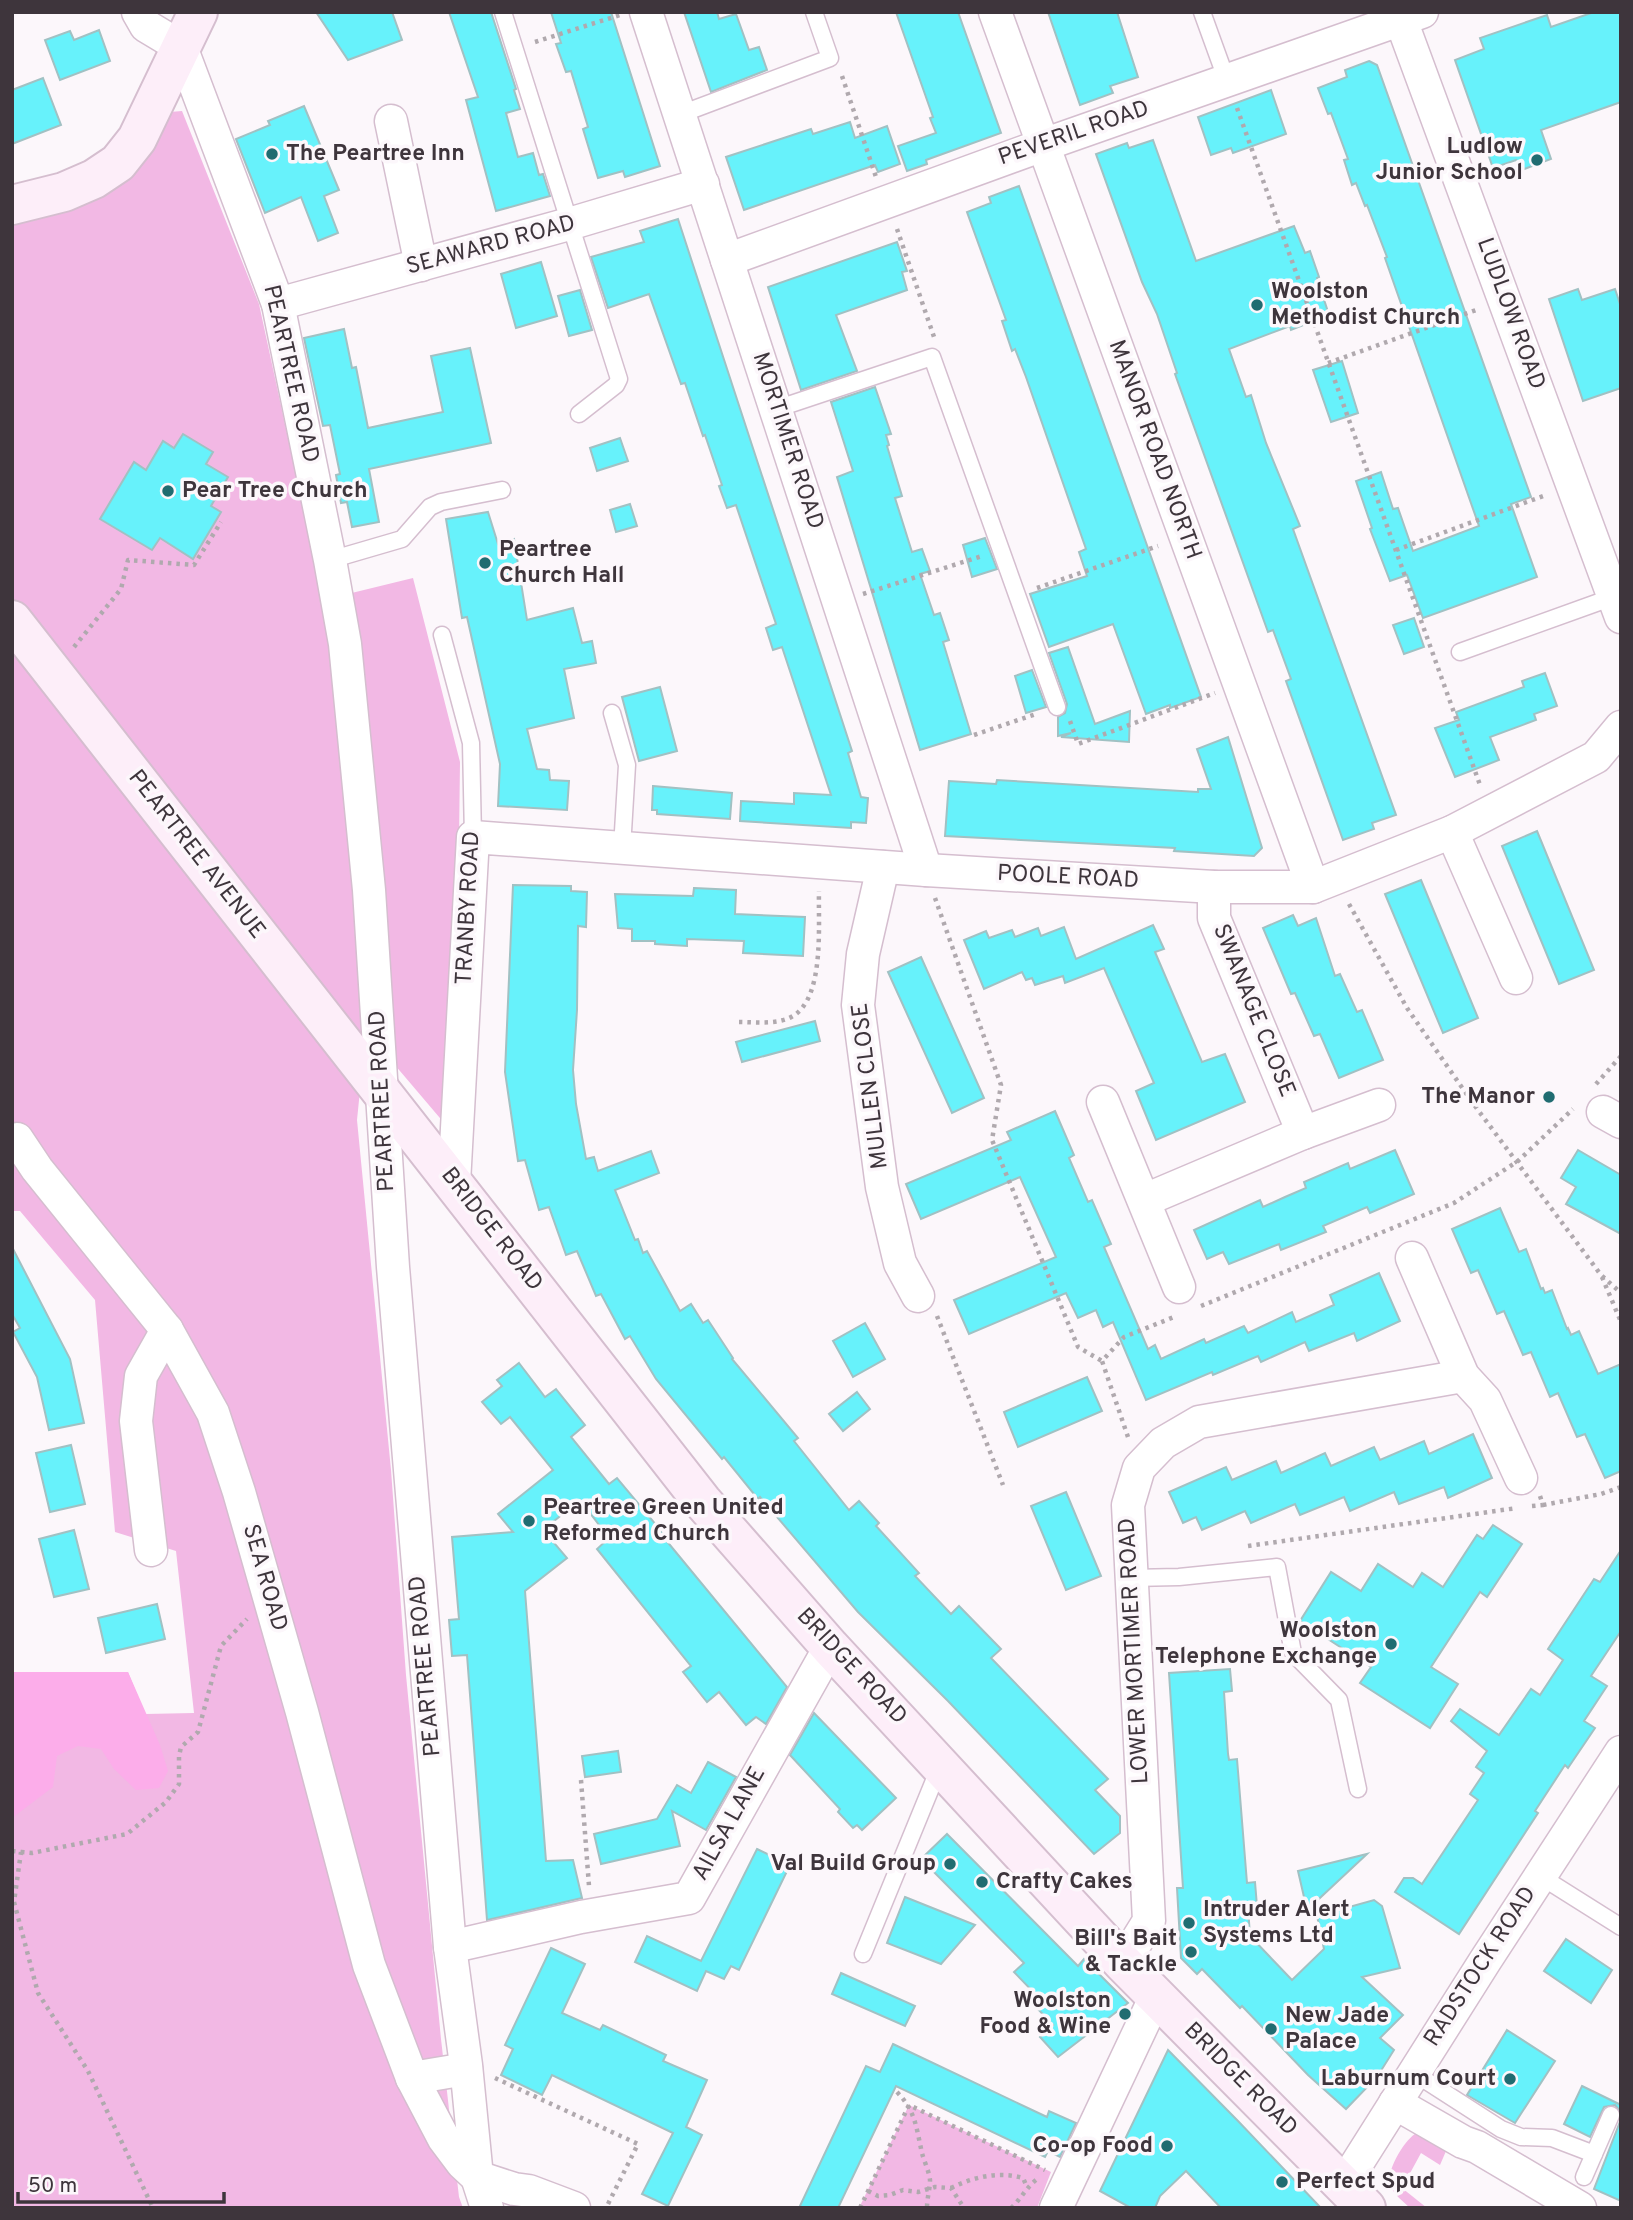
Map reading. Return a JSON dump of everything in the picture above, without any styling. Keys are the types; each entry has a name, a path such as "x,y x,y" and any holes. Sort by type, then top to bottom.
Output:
{"street":[{"path":"138,12 146,26 181,47"},
{"path":"12,205 64,192 94,179 118,163 137,139 198,12"},
{"name":"MORTIMER ROAD","path":"646,12 926,870"},
{"name":"MANOR ROAD NORTH","path":"995,12 1239,684 1324,883"},
{"name":"PEVERIL ROAD","path":"727,260 1407,15"},
{"name":"LUDLOW ROAD","path":"1407,15 1505,299 1617,607"},
{"name":"PEARTREE ROAD","path":"181,47 278,304 345,644 378,1000 380,1089 393,1267 450,1947 477,2177"},
{"path":"391,121 421,265"},
{"name":"SEAWARD ROAD","path":"278,304 569,224 702,184"},
{"name":"PEARTREE AVENUE","path":"12,620 380,1089"},
{"name":"POOLE ROAD","path":"473,837 926,870 1213,887 1324,883 1452,832 1596,757 1621,727"},
{"path":"1452,832 1516,978"},
{"name":"TRANBY ROAD","path":"454,1183 473,837"},
{"name":"MULLEN CLOSE","path":"883,867 863,954 859,1005 883,1187 889,1270 918,1296"},
{"name":"SWANAGE CLOSE","path":"1213,887 1214,918 1303,1133"},
{"name":"BRIDGE ROAD","path":"380,1089 702,1501 830,1647 1124,1963 1355,2196"},
{"path":"1103,1102 1185,1303"},
{"path":"1145,1200 1303,1133 1379,1105"},
{"name":"SEA ROAD","path":"15,1134 37,1169 167,1330 213,1413 269,1595 369,1965 412,2078 444,2139 461,2163 477,2177 487,2208"},
{"path":"1412,1258 1464,1376 1485,1400 1521,1478"},
{"path":"150,1550 136,1421 141,1376 167,1330"},
{"name":"LOWER MORTIMER ROAD","path":"1124,1963 1149,1921 1128,1505 1139,1468 1163,1443 1199,1422 1464,1376"},
{"name":"AILSA LANE","path":"450,1947 591,1915 689,1898 830,1647"},
{"name":"RADSTOCK ROAD","path":"1355,2196 1395,2103 1621,1752"},
{"path":"1063,2194 1156,1996"},
{"path":"412,2078 466,2067"},
{"path":"1395,2103 1463,2142 1477,2147 1580,2208"},
{"path":"477,2177 528,2191 574,2208"}],"lane":[{"path":"503,12 619,379 616,385 579,414"},
{"path":"681,114 830,58 814,12"},
{"path":"1202,12 1227,81"},
{"path":"776,409 932,357 1057,707"},
{"path":"330,560 402,538 430,507 441,502 502,490"},
{"path":"1460,652 1617,607"},
{"name":"TRANBY ROAD","path":"442,635 471,743 473,837"},
{"path":"612,713 627,765 622,848"},
{"path":"1131,1578 1178,1577 1277,1567 1293,1653 1339,1700 1357,1789"},
{"path":"863,1954 941,1764"},
{"path":"1540,1876 1621,1927"},
{"path":"1413,2073 1501,2129 1521,2137 1552,2138 1594,2154"},
{"path":"1584,2177 1611,2115"}],"path":[{"path":"514,48 629,12"},
{"path":"830,58 838,65 937,347 932,357"},
{"path":"1227,81 1489,813"},
{"path":"1328,363 1505,299"},
{"path":"1396,550 1574,485"},
{"path":"49,667 78,644 121,589 128,560 194,565 221,522"},
{"path":"1017,594 1185,537"},
{"path":"839,601 1002,550"},
{"path":"974,735 1064,704 1078,744 1239,684"},
{"path":"739,1022 768,1023 792,1017 805,1005 813,989 816,971 820,862"},
{"path":"926,870 1001,1085 992,1140 1078,1347 1102,1361 1139,1468"},
{"path":"1324,883 1472,1102 1601,1275 1621,1293"},
{"path":"1102,1361 1124,1337 1185,1303 1454,1203 1518,1161 1563,1121 1598,1107 1621,1056"},
{"path":"1601,1275 1621,1322"},
{"path":"918,1296 932,1305 1003,1485"},
{"path":"1521,1478 1538,1488 1543,1505"},
{"path":"1238,1547 1543,1505 1601,1494 1621,1487"},
{"path":"12,1851 32,1853 127,1835 166,1802 179,1784 181,1747 198,1731 221,1646 269,1595"},
{"path":"581,1780 591,1915"},
{"path":"21,1852 14,1902 38,1993 88,2071 153,2208"},
{"path":"466,2067 638,2144 606,2208"},
{"path":"897,2092 909,2105 1063,2194"},
{"path":"909,2105 919,2132 921,2151 930,2180 927,2208"},
{"path":"860,2208 909,2105"},
{"path":"868,2191 878,2196 903,2190 918,2192 935,2187 951,2188 965,2181 1005,2173 1023,2178 1027,2187"},
{"path":"951,2188 964,2208"}],"shaded area":[{"path":"182,111 259,304 323,600 413,578 460,762 458,918 445,1124 366,1031 357,1120 441,2039 459,2197 463,2208 12,2208 12,1672 128,1672 145,1714 194,1713 176,1551 115,1532 95,1300 20,1211 12,1211 12,222 103,197 135,172 170,112"},
{"path":"12,1672 128,1672 160,1745 168,1771 159,1788 136,1790 114,1769 101,1749 78,1746 57,1756 53,1787 12,1818"},
{"path":"909,2105 1051,2172 1037,2208 859,2208"},
{"path":"1415,2134 1446,2151 1440,2165 1421,2153 1402,2188 1427,2208 1410,2208 1394,2193 1390,2181 1396,2158"}],"building":[{"path":"316,12 392,12 402,40 348,60"},
{"path":"449,12 491,12 520,109 506,113 518,157 533,153 539,175 543,174 550,196 496,211 466,100 478,97"},
{"path":"551,12 611,12 660,166 625,177 623,171 598,178 583,129 588,127 571,71 566,72 556,44 561,43"},
{"path":"684,12 717,12 719,19 736,14 749,50 759,47 767,70 711,92"},
{"path":"896,12 958,12 1001,133 926,160 927,164 907,171 898,146 936,133 930,118 933,117"},
{"path":"1048,12 1117,12 1138,77 1110,86 1113,93 1080,105"},
{"path":"1594,12 1621,12 1621,102 1541,130 1551,159 1519,171 1516,160 1493,168 1455,60 1484,49 1480,38 1547,15 1551,27"},
{"path":"99,30 110,61 60,80 45,40 70,31 74,40"},
{"path":"1369,61 1377,65 1531,497 1511,504 1537,577 1423,618 1407,575 1390,581 1370,529 1372,528 1356,481 1381,472 1393,509 1398,508 1413,551 1479,526 1385,258 1387,257 1367,205 1365,206 1356,183 1352,185 1344,160 1348,159 1331,113 1328,114 1318,88 1347,77 1345,70"},
{"path":"43,78 61,125 12,144 12,90"},
{"path":"1271,90 1286,134 1233,153 1231,148 1211,155 1198,117"},
{"name":"The Peartree Inn","path":"304,106 339,190 324,196 338,233 318,241 301,197 265,213 236,139 270,125 268,121"},
{"path":"850,122 855,138 887,126 900,164 878,172 875,165 744,210 726,157 811,129 813,134"},
{"path":"1153,140 1196,261 1294,226 1305,253 1310,251 1319,277 1317,278 1329,315 1291,330 1290,326 1229,349 1246,397 1251,395 1266,443 1300,526 1293,529 1396,815 1372,823 1374,829 1343,840 1286,681 1291,679 1273,630 1268,632 1175,374 1177,373 1157,314 1142,282 1096,154 1127,143 1129,148"},
{"path":"1019,186 1201,697 1170,708 1170,705 1146,714 1113,624 1049,647 1030,594 1087,576 1079,552 1086,549 1026,377 1015,349 1012,351 1002,321 1006,320 967,212 991,203 989,197"},
{"path":"678,219 852,751 848,753 861,797 868,798 866,823 851,822 851,828 740,821 741,801 794,804 794,793 831,795 782,647 773,650 766,628 776,624 736,505 727,508 705,435 703,436 685,383 681,384 649,294 608,308 591,257 644,242 640,231"},
{"path":"897,242 907,271 902,272 907,290 836,315 857,371 801,390 768,287"},
{"path":"541,262 557,316 516,328 501,274"},
{"path":"1578,289 1582,300 1615,289 1621,307 1621,388 1583,401 1549,299"},
{"path":"580,290 592,330 569,336 558,296"},
{"path":"344,329 352,368 356,367 368,428 443,412 431,356 470,348 491,443 369,469 379,522 352,527 347,502 341,503 336,475 340,474 330,425 323,426 304,338"},
{"path":"1342,361 1358,413 1331,422 1313,370"},
{"path":"875,387 891,434 886,435 887,446 902,496 895,498 912,552 922,549 930,571 920,574 934,615 940,613 949,640 943,642 971,734 920,750 837,477 853,471 831,402"},
{"name":"Pear Tree Church","path":"183,434 213,452 206,464 228,477 211,506 221,512 193,559 160,538 152,550 100,519 134,462 146,470 163,441 174,448"},
{"path":"620,438 628,461 597,471 590,448"},
{"path":"630,504 637,526 616,532 610,510"},
{"path":"488,512 498,544 514,539 527,620 573,608 582,643 592,641 596,663 564,669 574,718 527,729 537,769 549,770 550,780 569,781 567,810 498,806 500,764 467,617 462,618 446,519"},
{"path":"985,538 997,569 972,577 963,545"},
{"path":"1414,618 1424,647 1404,654 1393,625"},
{"path":"1068,647 1095,724 1130,711 1129,742 1061,737 1071,733 1058,736 1058,717 1065,713 1067,704 1049,653"},
{"path":"1032,670 1046,707 1026,713 1015,676"},
{"path":"1545,673 1557,706 1534,714 1536,720 1490,737 1499,760 1455,777 1435,728 1459,720 1456,712 1524,687 1522,681"},
{"path":"660,687 677,751 639,761 622,697"},
{"path":"1228,737 1262,848 1254,856 1174,851 1175,848 945,836 949,781 996,784 997,780 1198,792 1198,789 1211,789 1197,749"},
{"path":"653,786 732,793 730,819 657,814 657,810 652,810"},
{"path":"1537,831 1594,970 1559,984 1502,846"},
{"path":"1421,880 1478,1018 1443,1033 1385,894"},
{"path":"513,885 571,886 571,891 587,892 586,927 578,926 573,1070 586,1159 594,1157 598,1171 651,1151 659,1173 615,1190 643,1253 647,1251 680,1311 691,1304 703,1323 708,1320 732,1359 798,1438 794,1441 849,1510 859,1501 879,1523 876,1526 919,1573 915,1576 951,1614 959,1606 1001,1649 991,1658 1108,1779 1095,1790 1120,1816 1120,1833 1094,1854 948,1701 858,1612 760,1497 758,1499 724,1457 722,1459 656,1379 630,1336 625,1339 601,1294 596,1296 577,1251 566,1255 549,1207 539,1210 525,1160 518,1161 505,1072"},
{"path":"694,888 736,890 735,914 805,917 803,956 743,953 744,941 687,939 687,946 632,941 632,929 618,928 615,894 693,896"},
{"path":"1293,915 1298,926 1316,918 1335,976 1340,974 1357,1012 1362,1010 1383,1060 1339,1078 1320,1034 1314,1036 1295,993 1291,994 1263,928"},
{"path":"1153,925 1164,949 1155,952 1202,1062 1225,1054 1245,1102 1156,1140 1136,1091 1154,1083 1104,968 1065,983 1063,976 1035,985 1032,978 1026,980 1022,972 984,989 964,940 986,931 989,938 1012,930 1015,937 1038,928 1041,936 1064,927 1076,959"},
{"path":"921,957 984,1098 952,1113 888,972"},
{"path":"815,1021 820,1041 742,1062 736,1042"},
{"path":"1055,1111 1074,1155 1069,1158 1088,1202 1092,1200 1111,1244 1104,1247 1148,1349 1155,1345 1161,1359 1204,1339 1206,1343 1244,1326 1248,1333 1292,1312 1296,1322 1334,1305 1330,1295 1379,1273 1400,1321 1357,1341 1354,1333 1309,1351 1305,1342 1261,1362 1258,1356 1146,1400 1113,1322 1103,1327 1096,1310 1078,1318 1066,1293 969,1334 954,1300 1056,1257 1020,1177 921,1219 906,1184 1011,1140 1007,1132"},
{"path":"1395,1150 1414,1194 1370,1213 1367,1207 1323,1226 1326,1232 1281,1250 1279,1244 1229,1264 1223,1252 1207,1259 1194,1230 1260,1200 1263,1207 1306,1188 1304,1182 1348,1163 1350,1169"},
{"path":"1578,1150 1621,1175 1621,1234 1566,1204 1576,1187 1561,1178"},
{"path":"1500,1208 1519,1252 1526,1249 1541,1289 1543,1288 1545,1293 1552,1290 1567,1329 1571,1335 1579,1331 1598,1374 1621,1364 1621,1471 1605,1478 1585,1434 1577,1437 1558,1393 1550,1397 1531,1352 1523,1355 1504,1311 1497,1314 1478,1270 1471,1273 1452,1229"},
{"path":"12,1247 70,1359 84,1423 49,1430 37,1377 13,1332 20,1328 12,1314"},
{"path":"865,1323 885,1359 853,1377 833,1341"},
{"path":"519,1363 545,1397 556,1389 585,1425 571,1437 609,1484 617,1478 787,1687 766,1724 756,1717 746,1725 719,1692 707,1702 683,1672 691,1666 597,1549 609,1538 580,1500 543,1530 567,1558 525,1591 546,1861 573,1860 582,1898 487,1920 467,1655 452,1656 449,1620 459,1619 452,1537 513,1532 498,1514 553,1470 510,1417 501,1424 482,1402 502,1386 497,1380"},
{"path":"1087,1377 1102,1411 1018,1447 1004,1412"},
{"path":"857,1392 870,1409 843,1431 829,1414"},
{"path":"1473,1434 1492,1478 1448,1498 1444,1487 1399,1504 1394,1492 1350,1511 1344,1497 1300,1515 1295,1504 1251,1523 1245,1511 1202,1530 1196,1517 1183,1523 1169,1492 1226,1467 1232,1480 1276,1461 1281,1473 1325,1453 1331,1466 1374,1447 1380,1460 1424,1441 1429,1454"},
{"path":"71,1445 85,1504 50,1512 36,1453"},
{"path":"1066,1492 1101,1576 1066,1590 1031,1506"},
{"name":"Woolston Telephone Exchange","path":"1493,1525 1522,1544 1487,1597 1480,1592 1431,1667 1458,1684 1430,1728 1360,1683 1371,1667 1300,1621 1331,1572 1361,1591 1378,1564 1413,1587 1422,1573 1443,1587 1477,1535 1483,1539"},
{"path":"74,1530 89,1589 54,1597 39,1539"},
{"path":"1621,1550 1621,1631 1591,1676 1607,1686 1584,1721 1595,1728 1568,1768 1565,1765 1535,1811 1538,1813 1459,1934 1395,1892 1404,1878 1413,1878 1422,1884 1478,1800 1470,1794 1484,1773 1476,1767 1487,1751 1451,1721 1460,1709 1499,1735 1531,1689 1540,1695 1563,1660 1548,1649 1594,1579 1600,1582"},
{"path":"157,1604 165,1639 106,1653 98,1618"},
{"path":"1230,1669 1232,1691 1224,1692 1228,1754 1229,1760 1237,1759 1247,1883 1255,1882 1257,1906 1248,1907 1250,1936 1292,1980 1324,1949 1317,1916 1374,1900 1382,1906 1400,1968 1362,1977 1403,2015 1380,2038 1394,2050 1377,2077 1346,2109 1308,2075 1242,2006 1240,2008 1202,1969 1197,1974 1181,1958 1177,1888 1183,1888 1169,1673"},
{"path":"814,1713 896,1798 862,1830 857,1825 853,1828 838,1812 840,1809 790,1755"},
{"path":"618,1751 621,1772 585,1777 582,1756"},
{"path":"708,1762 736,1777 706,1830 672,1811 680,1846 601,1864 594,1834 657,1819 677,1785 691,1793"},
{"path":"947,1834 1078,1966 1084,1959 1128,2003 1058,2057 1040,2037 1053,2025 1036,2007 1042,2001 1014,1972 1024,1963 921,1859"},
{"path":"757,1849 790,1865 739,1970 731,1966 724,1979 706,1971 697,1991 635,1962 647,1936 701,1961"},
{"path":"1367,1854 1307,1910 1298,1871"},
{"path":"905,1897 975,1925 941,1964 887,1943"},
{"path":"1566,1939 1612,1970 1591,2003 1544,1971"},
{"path":"551,1948 585,1964 562,2013 600,2030 603,2025 666,2055 663,2061 707,2080 686,2127 702,2135 668,2206 642,2194 673,2133 552,2075 542,2095 501,2075 513,2049 505,2045"},
{"path":"841,1973 915,2006 905,2026 832,1994"},
{"name":"Laburnum Court","path":"1507,2030 1555,2061 1515,2123 1467,2095"},
{"path":"893,2044 1047,2117 1049,2111 1076,2123 1060,2157 1048,2151 1045,2157 896,2086 838,2208 799,2208 866,2066 880,2072"},
{"name":"Co-op Food","path":"1168,2050 1321,2208 1221,2208 1186,2171 1160,2196 1155,2208 1131,2208 1100,2191"},
{"path":"1582,2086 1621,2105 1621,2112 1615,2105 1604,2107 1590,2137 1564,2124"},
{"path":"1621,2119 1621,2201 1594,2189"}],"place":[{"name":"The Peartree Inn","path":"272,154"},
{"name":"Ludlow Junior School","path":"1537,160"},
{"name":"Woolston Methodist Church","path":"1257,305"},
{"name":"Pear Tree Church","path":"168,491"},
{"name":"Peartree Church Hall","path":"485,563"},
{"name":"The Manor","path":"1549,1097"},
{"name":"Peartree Green United Reformed Church","path":"529,1521"},
{"name":"Woolston Telephone Exchange","path":"1391,1644"},
{"name":"Val Build Group","path":"950,1864"},
{"name":"Crafty Cakes","path":"982,1882"},
{"name":"Intruder Alert Systems Ltd","path":"1189,1923"},
{"name":"Bill's Bait & Tackle","path":"1191,1952"},
{"name":"Woolston Food & Wine","path":"1125,2014"},
{"name":"New Jade Palace","path":"1271,2029"},
{"name":"Laburnum Court","path":"1510,2079"},
{"name":"Co-op Food","path":"1167,2146"},
{"name":"Perfect Spud","path":"1282,2182"}]}
